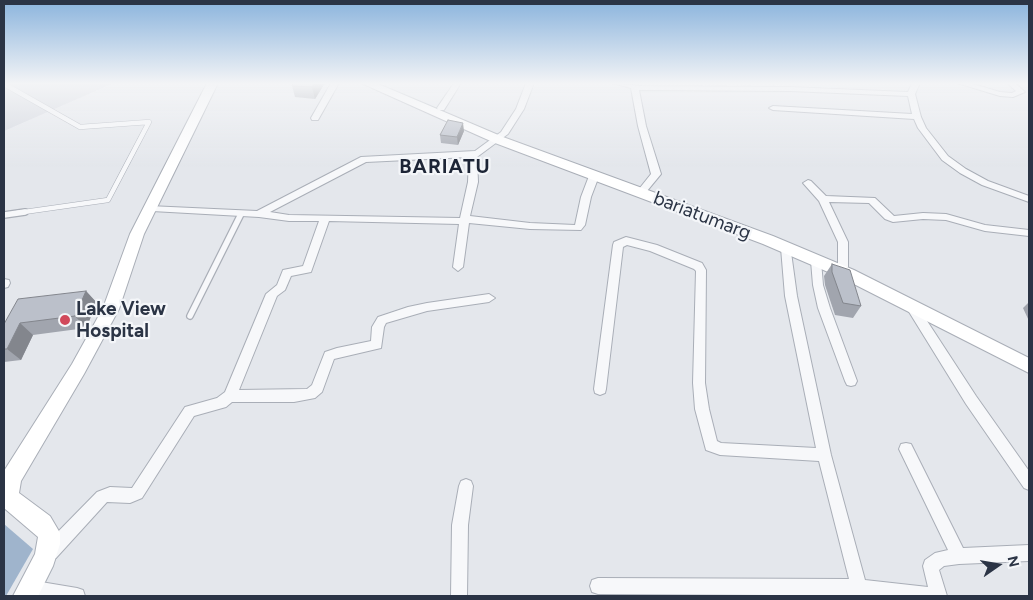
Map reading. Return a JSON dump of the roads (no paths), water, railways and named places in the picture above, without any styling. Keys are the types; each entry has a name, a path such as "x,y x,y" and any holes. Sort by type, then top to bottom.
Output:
{"main road":[{"path":"27,592 45,558 49,544 49,534 42,524 10,500 6,485 78,369 111,309 130,252 199,111"},
{"name":"bariatumarg","path":"437,111 594,176 786,248 848,274 1029,366"},
{"name":"bariatumarg","path":"447,111 502,137 789,241 908,295 1029,357"}],"street":[{"path":"315,118 319,111"},
{"path":"259,214 346,166 364,159 473,155 485,150 502,137 519,111"},
{"path":"640,111 642,126 656,174 644,189"},
{"path":"821,111 917,117"},
{"path":"915,111 922,128 937,149 956,166 985,183 1029,199"},
{"path":"458,267 464,220 473,182 473,155"},
{"path":"152,208 259,214 290,218 464,220 577,228 580,225 586,197 594,176"},
{"path":"808,183 823,199 843,242 843,266"},
{"path":"823,199 872,200 891,219 923,216 946,217 986,228 1029,232"},
{"path":"45,558 102,497 110,494 130,496 137,492 190,411 221,403 230,396 271,296 281,287 288,272 308,269 326,218"},
{"path":"600,389 618,245 626,242 653,248 698,266 702,270 699,383 700,398 711,445 720,449 824,455"},
{"path":"786,248 791,296 824,455 859,587"},
{"path":"816,261 818,285 824,308 851,381"},
{"path":"230,396 294,396 310,394 318,388 326,360 329,356 337,353 374,348 378,345 378,327 382,320 408,310 427,306 489,298"},
{"path":"912,307 971,400 1029,483"},
{"path":"906,449 959,556"},
{"path":"459,596 460,525 466,486"},
{"path":"939,596 932,574 932,566 941,559 959,556 1029,553"},
{"path":"598,586 859,587 931,596"},
{"path":"27,592 77,596"}],"lane":[{"path":"4,215 108,200 149,122 80,127 52,111"},
{"path":"190,316 241,214"}],"water":[{"path":"4,524 33,549 6,596 4,596"}],"place":[{"name":"Lake View Hospital","path":"65,320"}],"district":[{"name":"BARIATU","path":"445,167"}]}
